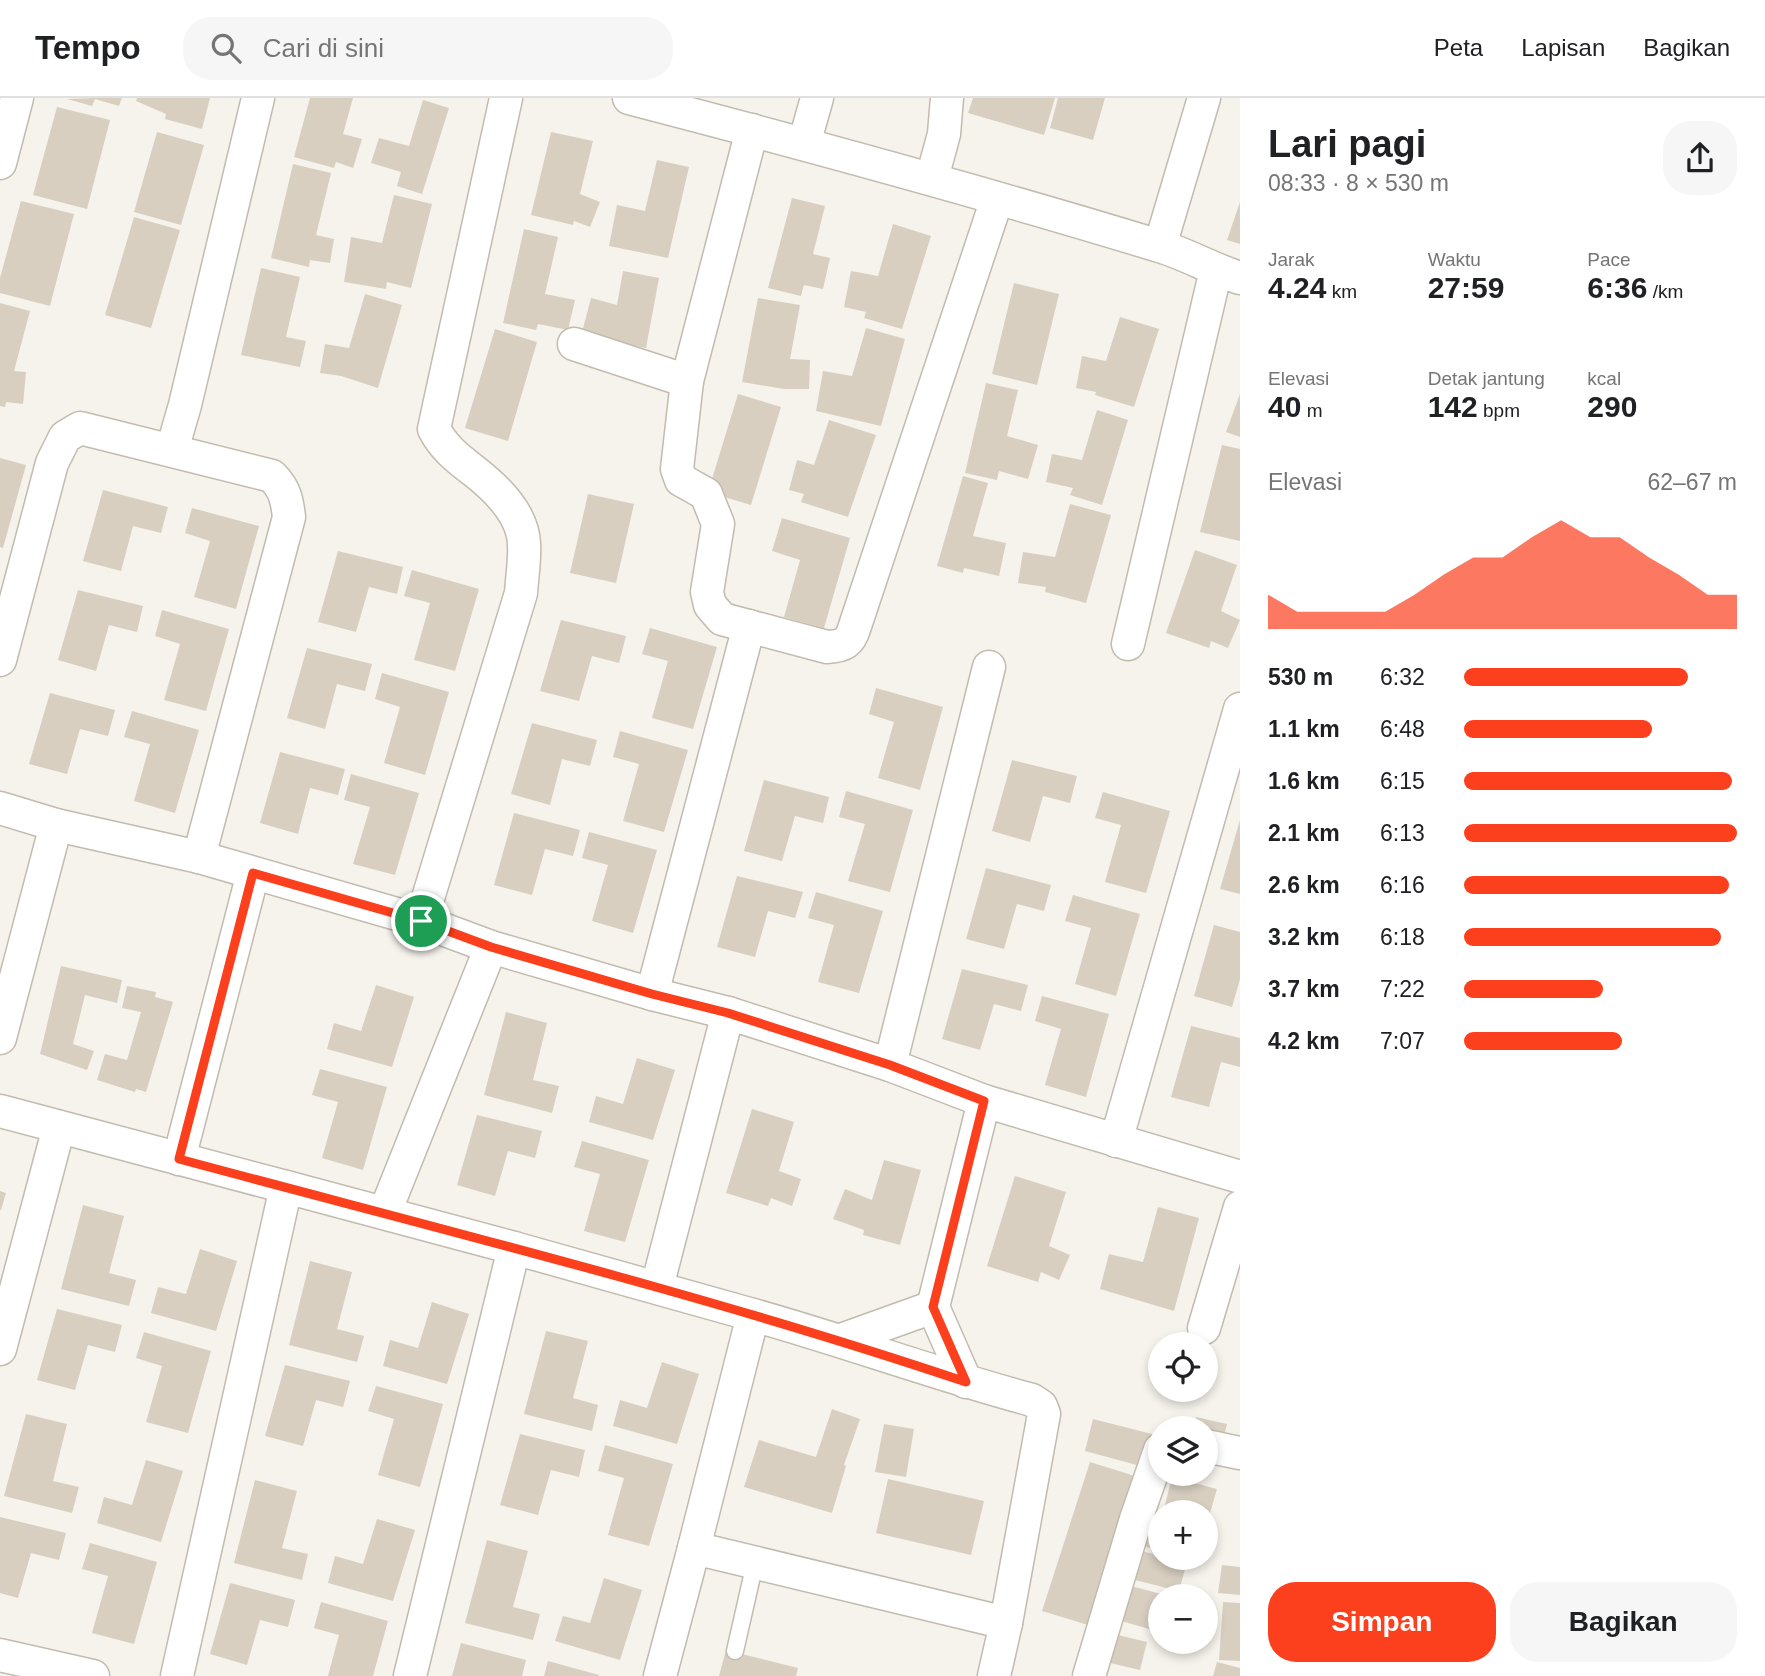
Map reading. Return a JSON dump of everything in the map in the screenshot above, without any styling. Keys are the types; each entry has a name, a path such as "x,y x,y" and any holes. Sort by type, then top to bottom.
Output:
{"street":[{"path":"0,163 17,98"},
{"path":"172,450 258,98"},
{"path":"421,921 521,593 524,542 515,514 494,486 452,455 440,442 434,429 506,98"},
{"path":"629,98 932,178 1160,246 1228,274 1129,644"},
{"path":"804,144 817,98"},
{"path":"932,178 944,134 947,98"},
{"path":"1160,246 1204,98"},
{"path":"752,130 687,381 677,469 681,480 706,495 718,524 707,592 709,605 722,619 827,647 842,646 851,639 997,199"},
{"path":"574,344 687,381"},
{"path":"0,660 52,463 65,437 80,428 272,476 287,497 289,517 199,856"},
{"path":"652,994 749,626"},
{"path":"890,1065 989,667"},
{"path":"1116,1141 1240,709"},
{"path":"0,808 56,825 199,856 421,921 491,947 728,1013 890,1065 984,1101 1240,1177"},
{"path":"0,1038 56,825"},
{"path":"179,1159 253,873"},
{"path":"386,1212 491,947"},
{"path":"657,1287 728,1013"},
{"path":"966,1382 933,1307 984,1101"},
{"path":"0,1111 386,1212 657,1287 841,1340 966,1382 1032,1399 1041,1406 1044,1414 994,1676"},
{"path":"0,1349 59,1127"},
{"path":"177,1676 286,1187"},
{"path":"1204,1328 1240,1208"},
{"path":"410,1676 514,1248"},
{"path":"841,1340 933,1307"},
{"path":"660,1676 753,1315"},
{"path":"1218,1449 1240,1454"},
{"path":"1089,1676 1148,1486"},
{"path":"694,1548 1006,1623"},
{"path":"0,1655 60,1672 93,1676"}],"lane":[{"path":"735,1651 755,1563"}],"building":[{"path":"122,98 119,106 95,99 92,106 67,99"},
{"path":"137,98 210,98 202,129 165,119 166,114 136,101"},
{"path":"310,98 353,98 343,134 362,139 353,168 336,162 334,168 294,157"},
{"path":"973,98 1055,98 1044,135 968,113"},
{"path":"1058,98 1105,98 1093,140 1050,128"},
{"path":"423,100 449,108 422,194 397,186 401,172 371,163 379,138 409,146"},
{"path":"57,107 110,120 87,209 33,195"},
{"path":"157,132 204,145 181,225 134,212"},
{"path":"551,132 593,141 580,194 600,202 590,227 574,221 573,225 531,215"},
{"path":"657,160 689,167 668,258 609,246 617,205 645,211"},
{"path":"293,164 331,173 316,235 334,239 330,263 310,260 309,267 271,258"},
{"path":"394,195 432,204 411,288 387,282 386,289 344,282 351,237 382,243"},
{"path":"792,198 825,206 813,254 830,258 823,289 804,285 801,296 768,288"},
{"path":"21,201 74,214 50,306 0,293 0,278"},
{"path":"1240,202 1240,244 1227,240"},
{"path":"134,217 180,230 151,328 105,315"},
{"path":"893,224 931,236 902,329 864,318 866,312 844,307 851,271 878,276"},
{"path":"524,229 558,237 545,294 575,300 568,330 538,324 536,330 503,323"},
{"path":"261,268 300,277 286,337 306,341 300,367 241,355"},
{"path":"623,271 659,278 646,348 582,332 591,298 617,305"},
{"path":"1014,283 1059,294 1037,385 992,374"},
{"path":"365,294 402,305 378,388 341,376 320,373 325,344 349,348"},
{"path":"758,298 800,305 790,359 810,360 809,389 784,389 742,382"},
{"path":"0,303 30,311 14,371 26,372 23,404 6,402 5,407 0,406"},
{"path":"1120,317 1159,329 1134,407 1095,395 1096,392 1076,388 1082,356 1106,361"},
{"path":"866,328 905,339 881,426 816,411 823,371 852,376"},
{"path":"495,329 537,342 508,441 465,428"},
{"path":"986,383 1018,390 1007,436 1038,445 1028,479 999,471 997,480 965,473"},
{"path":"738,394 781,407 751,505 708,492"},
{"path":"1240,394 1240,437 1226,432"},
{"path":"1097,410 1128,420 1102,505 1070,495 1073,488 1046,482 1052,454 1082,460"},
{"path":"829,420 876,435 848,517 801,502 804,494 789,490 797,460 814,465"},
{"path":"1222,445 1240,449 1240,541 1200,532"},
{"path":"0,458 26,465 3,548 0,547"},
{"path":"963,476 988,483 973,536 1006,543 999,576 964,568 963,573 937,566"},
{"path":"103,490 168,507 161,533 133,526 121,571 83,561"},
{"path":"588,494 634,504 616,583 570,573"},
{"path":"1070,504 1111,515 1086,603 1045,592 1046,587 1018,583 1023,552 1055,557"},
{"path":"192,508 259,526 236,609 194,597 210,541 185,533"},
{"path":"782,518 850,538 824,628 784,617 800,560 772,551"},
{"path":"1195,550 1237,565 1221,611 1240,620 1228,648 1211,641 1209,648 1166,633"},
{"path":"338,551 403,567 397,594 369,587 356,632 318,622"},
{"path":"412,570 479,589 455,671 414,660 430,603 404,596"},
{"path":"78,590 143,606 137,632 109,625 96,671 58,660"},
{"path":"162,610 229,629 206,711 164,700 180,644 155,636"},
{"path":"561,620 626,636 619,663 592,656 579,701 540,691"},
{"path":"650,628 717,647 693,729 652,718 668,661 642,654"},
{"path":"307,648 372,664 365,691 337,684 325,729 287,718"},
{"path":"382,673 449,692 425,775 384,763 400,707 375,699"},
{"path":"876,688 943,707 920,790 878,778 894,722 869,714"},
{"path":"50,693 115,710 108,736 80,729 67,774 29,764"},
{"path":"132,711 199,730 175,813 134,801 150,744 124,737"},
{"path":"532,723 597,740 590,766 562,759 550,805 511,794"},
{"path":"620,731 688,750 664,832 623,821 639,764 613,757"},
{"path":"280,752 345,769 338,795 310,788 298,834 260,823"},
{"path":"1012,760 1077,776 1070,803 1043,796 1030,842 992,831"},
{"path":"351,774 419,793 395,875 353,864 370,807 344,800"},
{"path":"764,780 829,797 823,823 795,816 782,861 744,851"},
{"path":"846,791 913,810 890,892 848,881 865,824 839,817"},
{"path":"1103,792 1170,811 1146,893 1105,882 1121,825 1095,818"},
{"path":"514,813 580,830 573,856 545,849 532,895 494,885"},
{"path":"1240,820 1240,894 1220,889"},
{"path":"589,832 657,850 633,933 592,921 608,865 582,858"},
{"path":"986,868 1051,885 1044,911 1017,904 1004,949 966,939"},
{"path":"737,876 803,892 795,918 768,911 755,957 717,947"},
{"path":"816,892 883,911 859,993 818,982 834,925 808,918"},
{"path":"1073,895 1140,914 1116,996 1075,984 1091,928 1065,921"},
{"path":"1214,925 1240,932 1240,979 1232,1007 1194,996"},
{"path":"61,966 122,980 117,1003 85,995 73,1044 94,1051 87,1070 40,1054"},
{"path":"962,969 1028,985 1021,1011 994,1004 980,1050 942,1039"},
{"path":"376,985 414,997 392,1067 327,1049 334,1023 361,1031"},
{"path":"127,986 156,992 155,997 173,1002 146,1092 136,1089 135,1092 97,1080 105,1054 127,1060 141,1012 122,1008"},
{"path":"1042,996 1109,1014 1086,1097 1045,1085 1061,1029 1035,1021"},
{"path":"506,1012 547,1023 533,1080 559,1086 552,1113 484,1095"},
{"path":"1191,1026 1240,1038 1240,1067 1221,1062 1209,1107 1171,1097"},
{"path":"637,1058 675,1070 653,1140 589,1122 596,1096 623,1104"},
{"path":"320,1069 387,1087 363,1170 322,1158 338,1102 312,1095"},
{"path":"752,1109 794,1122 779,1171 801,1179 792,1206 771,1198 768,1206 726,1193"},
{"path":"477,1115 542,1131 535,1158 508,1151 495,1196 457,1185"},
{"path":"582,1141 649,1160 625,1242 584,1231 600,1174 574,1167"},
{"path":"884,1160 921,1170 900,1245 863,1235 864,1230 833,1219 845,1189 872,1200"},
{"path":"1015,1176 1066,1192 1049,1246 1070,1255 1059,1280 1041,1272 1038,1282 987,1266"},
{"path":"0,1191 6,1193 1,1210 0,1210"},
{"path":"83,1205 124,1216 109,1273 136,1280 129,1306 61,1289"},
{"path":"1158,1207 1199,1218 1174,1311 1100,1289 1109,1254 1143,1262"},
{"path":"200,1249 237,1261 216,1331 151,1313 158,1287 186,1294"},
{"path":"310,1261 352,1272 337,1329 364,1336 357,1362 289,1345"},
{"path":"432,1302 469,1314 447,1384 383,1366 390,1340 418,1348"},
{"path":"57,1309 122,1325 115,1352 88,1345 75,1390 37,1380"},
{"path":"546,1331 588,1341 573,1398 598,1405 592,1431 524,1414"},
{"path":"144,1332 211,1351 188,1433 146,1422 162,1366 136,1358"},
{"path":"662,1362 699,1374 677,1444 613,1426 620,1400 647,1408"},
{"path":"285,1365 350,1381 343,1407 316,1400 303,1446 265,1436"},
{"path":"376,1386 443,1404 420,1487 378,1475 394,1419 368,1411"},
{"path":"832,1409 860,1419 844,1465 846,1466 832,1513 744,1487 759,1440 816,1457"},
{"path":"26,1414 67,1424 53,1481 79,1487 72,1513 4,1496"},
{"path":"1093,1419 1148,1433 1144,1467 1085,1451"},
{"path":"1218,1422 1227,1424 1221,1448 1218,1447"},
{"path":"884,1424 914,1429 906,1477 875,1472"},
{"path":"520,1434 585,1450 579,1477 551,1470 538,1515 500,1505"},
{"path":"605,1445 673,1464 649,1546 608,1535 624,1478 598,1471"},
{"path":"146,1460 183,1471 161,1542 97,1523 104,1497 132,1505"},
{"path":"1090,1462 1135,1476 1088,1625 1042,1611"},
{"path":"888,1479 984,1501 971,1555 876,1533"},
{"path":"255,1480 297,1491 282,1548 308,1554 302,1580 234,1563"},
{"path":"1170,1486 1206,1486 1217,1489 1214,1500 1166,1500"},
{"path":"1148,1513 1148,1548 1139,1545"},
{"path":"0,1517 66,1533 59,1560 31,1553 18,1598 0,1593"},
{"path":"377,1519 415,1530 393,1601 328,1583 335,1556 363,1564"},
{"path":"487,1540 528,1551 513,1607 540,1614 533,1640 465,1623"},
{"path":"90,1543 157,1562 134,1644 92,1633 108,1576 82,1569"},
{"path":"1142,1551 1148,1553 1148,1570 1185,1570 1181,1584 1151,1584 1135,1580"},
{"path":"1222,1565 1240,1567 1240,1595 1218,1593"},
{"path":"604,1578 642,1590 620,1660 555,1641 563,1616 590,1623"},
{"path":"230,1583 295,1600 288,1627 260,1620 247,1665 210,1654"},
{"path":"1131,1586 1148,1590 1148,1629 1121,1621"},
{"path":"321,1602 388,1621 373,1676 328,1676 339,1635 314,1628"},
{"path":"1223,1602 1240,1603 1240,1661 1219,1660"},
{"path":"1118,1635 1147,1642 1140,1670 1110,1663"},
{"path":"461,1643 526,1660 522,1676 452,1676"},
{"path":"726,1650 798,1668 796,1676 719,1676"},
{"path":"548,1661 599,1675 599,1676 544,1676"},
{"path":"1217,1662 1240,1668 1240,1676 1213,1676"}],"route":[{"path":"253,873 421,921 491,947 728,1013 890,1065 984,1101 933,1307 966,1382 841,1340 657,1287 386,1212 179,1159 253,873"}]}
